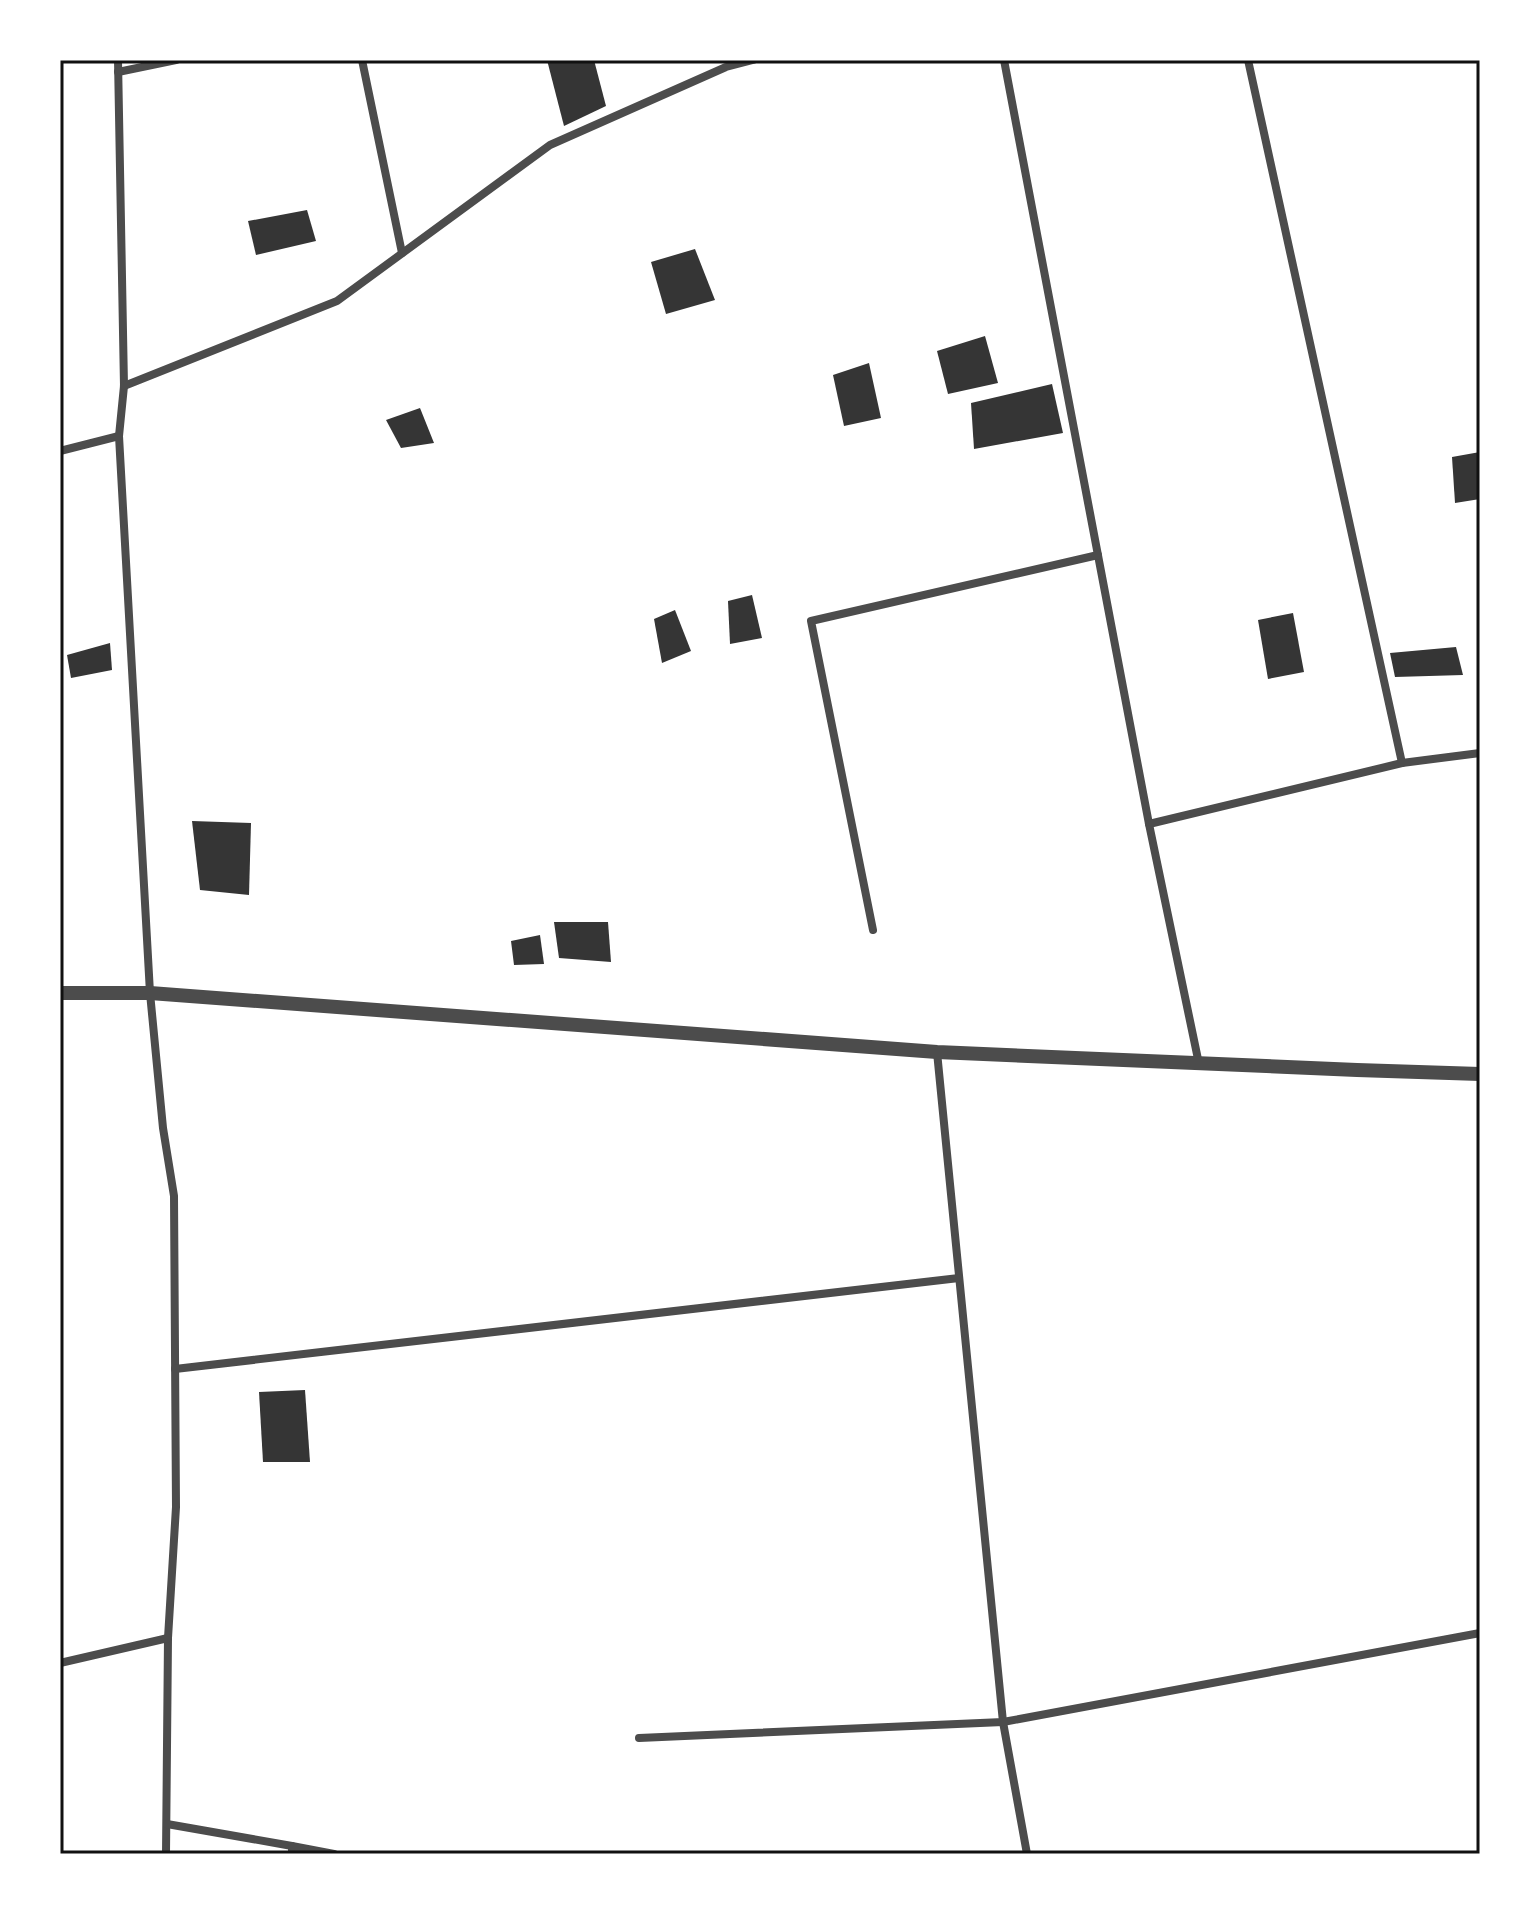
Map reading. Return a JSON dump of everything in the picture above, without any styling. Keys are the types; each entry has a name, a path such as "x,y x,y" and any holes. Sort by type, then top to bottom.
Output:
{"street":[{"path":"118,60 124,386 119,436 150,993 163,1128 174,1196 176,1507 168,1638 166,1854"},
{"path":"118,72 176,60"},
{"path":"362,60 402,253"},
{"path":"124,386 337,301 550,145 726,64 753,60"},
{"path":"1004,60 1149,824 1199,1064"},
{"path":"1248,60 1402,763"},
{"path":"60,451 119,436"},
{"path":"873,930 811,621 1098,555"},
{"path":"1149,824 1402,763 1480,753"},
{"path":"60,993 150,993 937,1052 1480,1074"},
{"path":"937,1052 1003,1722 1027,1854"},
{"path":"175,1369 959,1278"},
{"path":"639,1738 1003,1722 1480,1633"},
{"path":"60,1663 168,1638"},
{"path":"167,1824 292,1850 334,1854"}],"building":[{"path":"547,60 594,60 606,106 564,126"},
{"path":"307,210 316,241 256,255 248,221"},
{"path":"695,249 715,300 666,314 651,262"},
{"path":"985,336 998,383 948,394 937,351"},
{"path":"869,363 881,418 844,426 833,375"},
{"path":"1052,384 1063,433 974,449 971,403"},
{"path":"420,408 434,443 401,448 386,420"},
{"path":"1480,452 1480,499 1455,503 1452,457"},
{"path":"752,595 762,638 730,644 728,601"},
{"path":"675,610 691,651 662,663 654,619"},
{"path":"1293,613 1304,672 1268,679 1258,620"},
{"path":"110,643 112,670 71,678 67,655"},
{"path":"1456,647 1463,675 1395,677 1390,653"},
{"path":"192,821 251,823 249,895 200,890"},
{"path":"554,922 608,922 611,962 559,958"},
{"path":"540,935 544,964 514,965 511,941"},
{"path":"305,1390 310,1462 263,1462 259,1392"}]}
